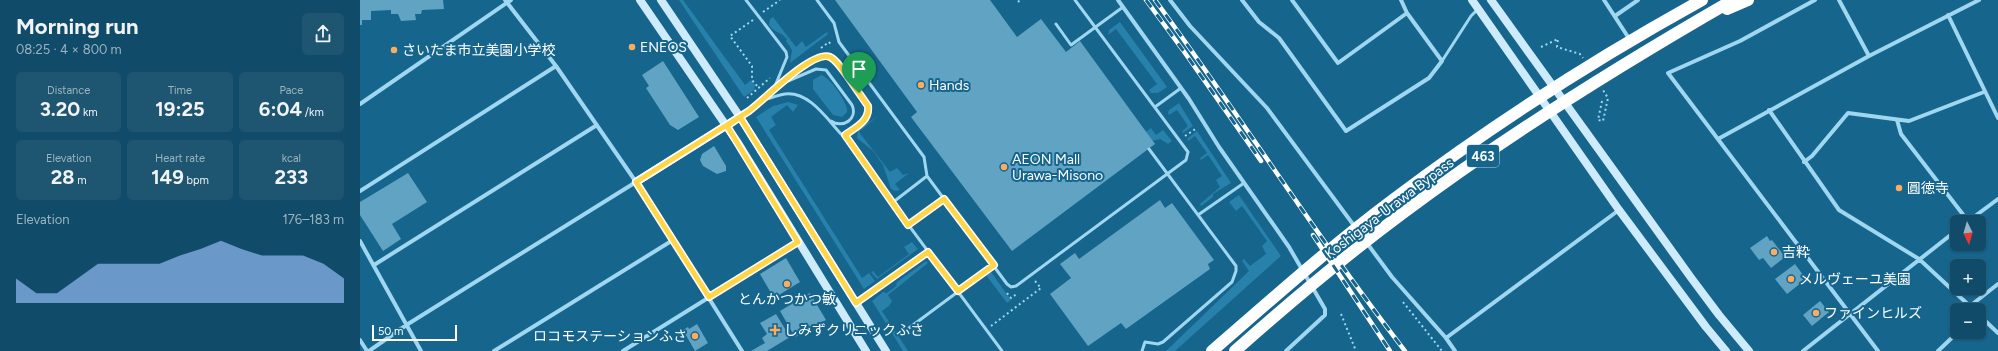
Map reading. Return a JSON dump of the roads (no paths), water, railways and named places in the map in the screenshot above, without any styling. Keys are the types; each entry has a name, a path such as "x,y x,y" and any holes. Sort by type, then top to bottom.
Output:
{"highway":[{"path":"1648,30 1686,0"},
{"name":"Koshigaya-Urawa Bypass","path":"1212,351 1292,282 1393,199 1555,88 1630,40 1702,0"},
{"name":"Koshigaya-Urawa Bypass","path":"1235,351 1300,294 1403,213 1565,101 1677,32 1733,0"},
{"name":"463","path":"1677,32 1748,0"}],"street":[{"path":"640,0 727,126 866,351"},
{"path":"661,0 740,117 886,351"},
{"path":"1118,0 1181,88 1244,183 1289,247 1325,309 1325,315 1286,351"},
{"path":"1170,0 1190,26 1267,108 1392,277 1446,338 1455,351"},
{"path":"1242,0 1259,22 1279,38 1346,131 1429,78 1442,61 1407,14 1401,0"},
{"path":"1292,0 1338,64 1407,14"},
{"path":"1472,0 1619,210 1706,327 1726,351"},
{"path":"1492,0 1705,297 1749,351"},
{"path":"1604,0 1630,40"},
{"path":"1615,16 1638,0"},
{"path":"1815,0 1740,40 1668,73 1878,351"},
{"path":"1839,0 1869,56"},
{"path":"1718,139 1869,56 1979,0"},
{"path":"360,104 508,1 556,66 636,182 742,351"},
{"path":"1948,16 1998,118"},
{"path":"360,191 556,66"},
{"path":"1804,162 1812,156 1848,113 1909,121 1984,92"},
{"path":"1769,110 1838,210 1919,259 1967,303"},
{"path":"360,340 368,351 408,324 740,117"},
{"path":"1897,120 1901,134 1963,215"},
{"path":"374,265 597,126"},
{"path":"1977,215 1998,199"},
{"path":"1446,338 1619,210"},
{"path":"1803,351 1950,235"},
{"path":"494,351 673,240"},
{"path":"360,241 408,324 421,351"},
{"path":"623,351 798,242"},
{"path":"1974,303 1998,284"},
{"path":"1986,322 1998,333"},
{"path":"1938,351 1951,339"}],"lane":[{"path":"740,117 764,100 775,86 787,56 786,52 746,0"},
{"path":"816,0 834,24 839,42 924,157 927,176 1011,286 1016,286 1188,157 1188,152 1075,0"},
{"path":"1056,24 1071,45 1123,7"},
{"path":"1442,61 1471,16 1479,9"},
{"path":"775,86 816,58 824,55 831,57 868,106 869,111 864,121 845,135"},
{"path":"775,86 816,69 826,70 852,105 854,110 852,119 844,124 839,125 826,118"},
{"path":"1155,107 1181,88"},
{"path":"764,100 785,94 796,94 814,105 841,134 845,135 883,187 892,203 1002,351"},
{"path":"1142,351 1145,342 1158,344 1167,339 1232,282 1236,271 1236,266 1149,149"},
{"path":"892,203 927,176"},
{"path":"1198,216 1244,183"},
{"path":"908,225 944,199"},
{"path":"856,303 928,252"},
{"path":"909,328 994,265"}],"railway":[{"path":"1146,0 1261,161"},
{"path":"1155,0 1372,308 1405,351"},
{"path":"1313,235 1390,351"}],"place":[{"name":"ENEOS","path":"632,47"},
{"name":"さいたま市立美園小学校","path":"394,50"},
{"name":"Hands","path":"921,85"},
{"name":"AEON Mall Urawa-Misono","path":"1004,167"},
{"name":"圓徳寺","path":"1899,188"},
{"name":"吉粋","path":"1774,252"},
{"name":"メルヴェーユ美園","path":"1791,279"},
{"name":"とんかつかつ敏","path":"787,284"},
{"name":"ファインヒルズ","path":"1816,313"},
{"name":"しみずクリニックふさ","path":"775,330"},
{"name":"ロコモステーションふさ","path":"695,336"}]}
